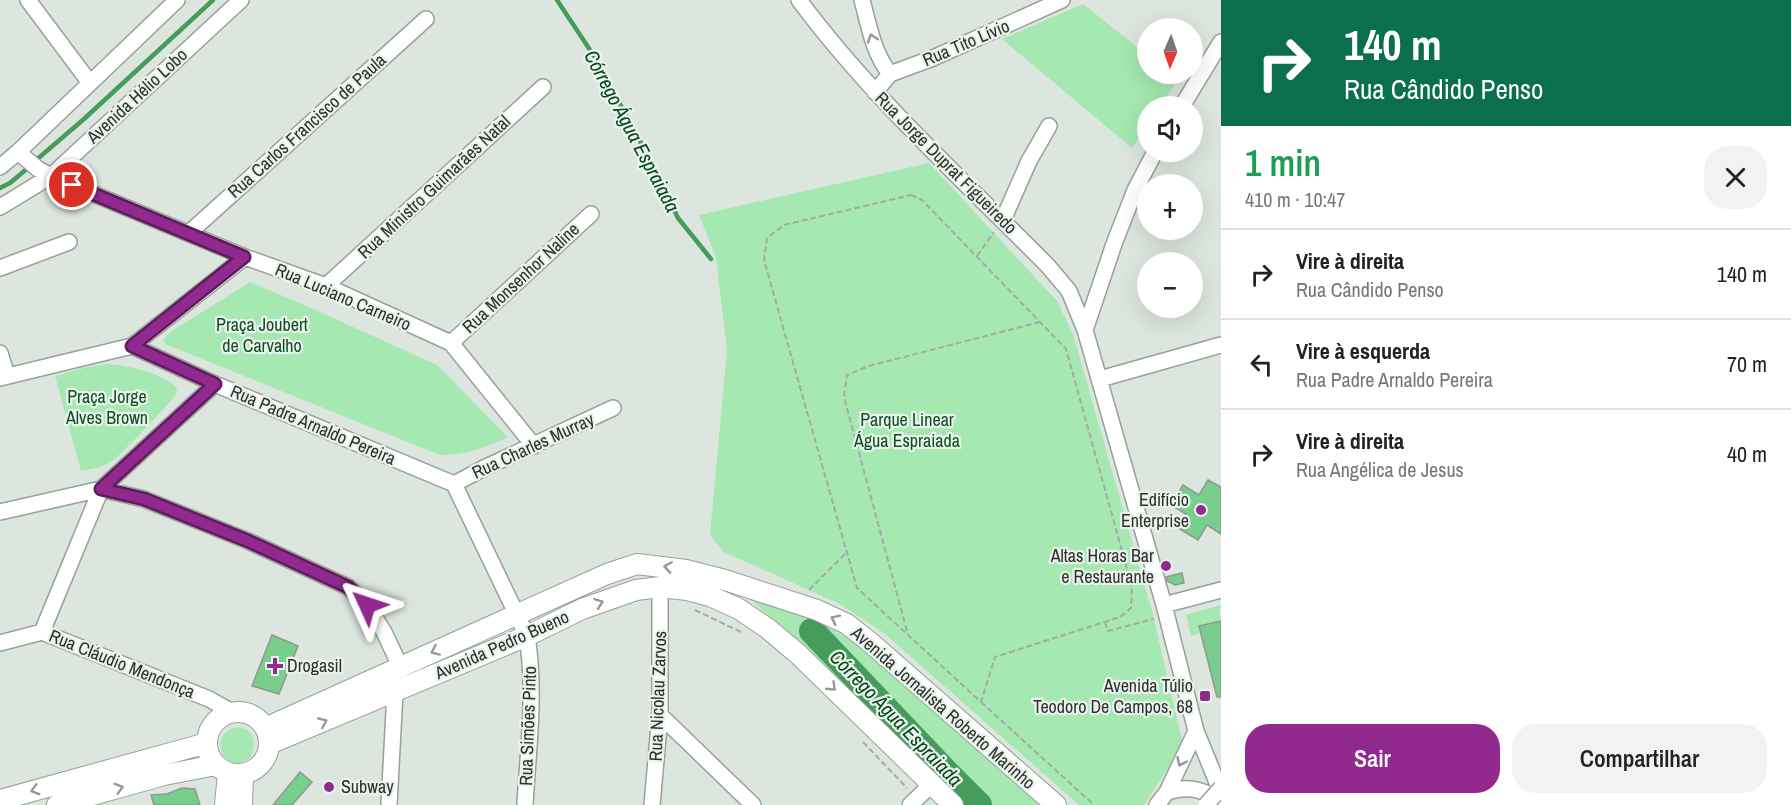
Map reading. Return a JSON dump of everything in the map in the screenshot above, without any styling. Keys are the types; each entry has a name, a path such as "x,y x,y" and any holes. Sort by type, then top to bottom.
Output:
{"main road":[{"name":"Avenida Pedro Bueno","path":"267,736 400,666 607,574 637,564 686,570 725,580"},
{"name":"Avenida Jornalista Roberto Marinho","path":"725,580 818,610 847,624 872,643 1056,805"},
{"name":"Avenida Pedro Bueno","path":"267,736 395,692 527,636 582,609 636,590 660,587 711,596 739,609 769,629 798,654 931,785"},
{"path":"57,805 164,775 229,771 260,766 267,756 267,736 252,716 227,716 212,727 207,743 211,759 229,771 242,805"},
{"path":"0,800 207,743"},
{"path":"225,805 229,771"},
{"path":"931,785 953,805"}],"street":[{"path":"28,0 90,83"},
{"path":"0,167 21,155 90,83 177,0"},
{"name":"Avenida Hélio Lobo","path":"0,207 45,172 241,0"},
{"name":"Rua Jorge Duprat Figueiredo","path":"799,0 825,36 875,92 1048,266 1069,291 1085,330 1100,379 1164,605 1196,732 1221,790"},
{"path":"862,0 881,62 890,74"},
{"name":"Rua Tito Lívio","path":"875,92 890,74 933,58 1062,0"},
{"name":"Rua Carlos Francisco de Paula","path":"189,233 426,19"},
{"path":"1188,96 1221,42"},
{"name":"Rua Ministro Guimarães Natal","path":"326,286 543,87"},
{"path":"1002,220 1029,161 1049,126"},
{"name":"Rua Luciano Carneiro","path":"21,155 45,172 244,257 326,286 451,343 534,446"},
{"path":"1085,330 1131,201 1150,162"},
{"name":"Rua Monsenhor Naline","path":"451,343 591,213"},
{"path":"0,268 69,242"},
{"path":"0,353 3,377 132,346 244,257"},
{"path":"1100,379 1221,345"},
{"name":"Rua Padre Arnaldo Pereira","path":"132,346 215,384 454,484"},
{"path":"42,632 101,489 215,384"},
{"name":"Rua Charles Murray","path":"454,484 613,408"},
{"path":"454,484 517,614"},
{"path":"0,512 101,489 144,499 248,541 348,587 367,605 388,639 400,666"},
{"name":"Rua Nicolau Zarvos","path":"652,805 660,715 660,587"},
{"path":"1164,605 1221,590"},
{"name":"Rua Simões Pinto","path":"517,614 527,636 531,660 525,805"},
{"name":"Rua Cláudio Mendonça","path":"0,643 42,632 208,699 227,716"},
{"path":"389,805 395,692"},
{"path":"660,715 753,805"},
{"path":"1157,805 1167,792 1196,732"},
{"path":"910,805 931,785"},
{"path":"1167,792 1188,788 1221,799"},
{"path":"1206,805 1221,790"}],"path":[{"path":"981,702 995,657 1120,617 1131,608 1132,587 1066,349 922,200 911,195 783,225 767,238 764,260 857,588 907,632 981,702 1094,805"},
{"path":"977,256 1002,220"},
{"path":"907,632 844,398 847,375 868,366 1040,322"},
{"path":"805,593 847,552"},
{"path":"690,608 748,635"},
{"path":"1105,622 1108,632 1155,618"},
{"path":"864,743 905,786"}],"green space":[{"path":"1083,4 1137,47 1137,84 1175,84 1167,96 1137,96 1137,140 1132,148 1002,39"},
{"name":"Parque Linear Água Espraiada","path":"929,163 1057,301 1073,334 1153,615 1183,745 1144,805 1079,805 884,633 840,604 724,552 710,535 727,350 716,257 699,215"},
{"name":"Praça Joubert de Carvalho","path":"250,282 437,365 508,437 475,450 440,455 165,344 163,340 172,331"},
{"name":"Praça Jorge Alves Brown","path":"107,364 134,368 163,378 177,388 176,395 115,459 101,467 81,471 55,376"},
{"path":"741,591 811,619 851,640 1042,805 989,805 930,746 819,626 806,637 827,658 826,665"},
{"path":"1221,605 1219,609 1221,621 1199,626 1200,633 1191,636 1186,615"},
{"path":"239,727 252,734 254,748 250,758 240,763 232,763 222,752 220,744 223,736 229,730"}],"building":[{"name":"Edifício Enterprise","path":"1208,480 1221,487 1221,534 1207,525 1198,540 1178,528 1186,514 1171,505 1183,485 1199,495"},
{"path":"1182,573 1184,583 1175,585 1167,581 1166,577"},
{"path":"1221,621 1221,697 1217,697 1199,626"},
{"name":"Drogasil","path":"272,635 298,646 279,694 252,686"},
{"path":"300,772 312,782 292,805 273,805"},
{"path":"182,788 195,789 200,805 154,805 151,795 167,794"}],"waterway":[{"path":"35,161 213,0"},
{"name":"Córrego Água Espraiada","path":"557,0 594,56 678,218 711,259"},
{"path":"0,188 10,183 29,167"},
{"name":"Córrego Água Espraiada","path":"812,631 979,805"}],"place":[{"name":"Edifício Enterprise","path":"1201,510"},
{"name":"Altas Horas Bar e Restaurante","path":"1166,566"},
{"name":"Drogasil","path":"275,666"},
{"name":"Avenida Túlio Teodoro De Campos, 68","path":"1205,696"},
{"name":"Subway","path":"329,787"}],"route":[{"path":"72,185 244,257 132,346 215,384 101,489 144,499 248,541 348,587 367,605"}]}
